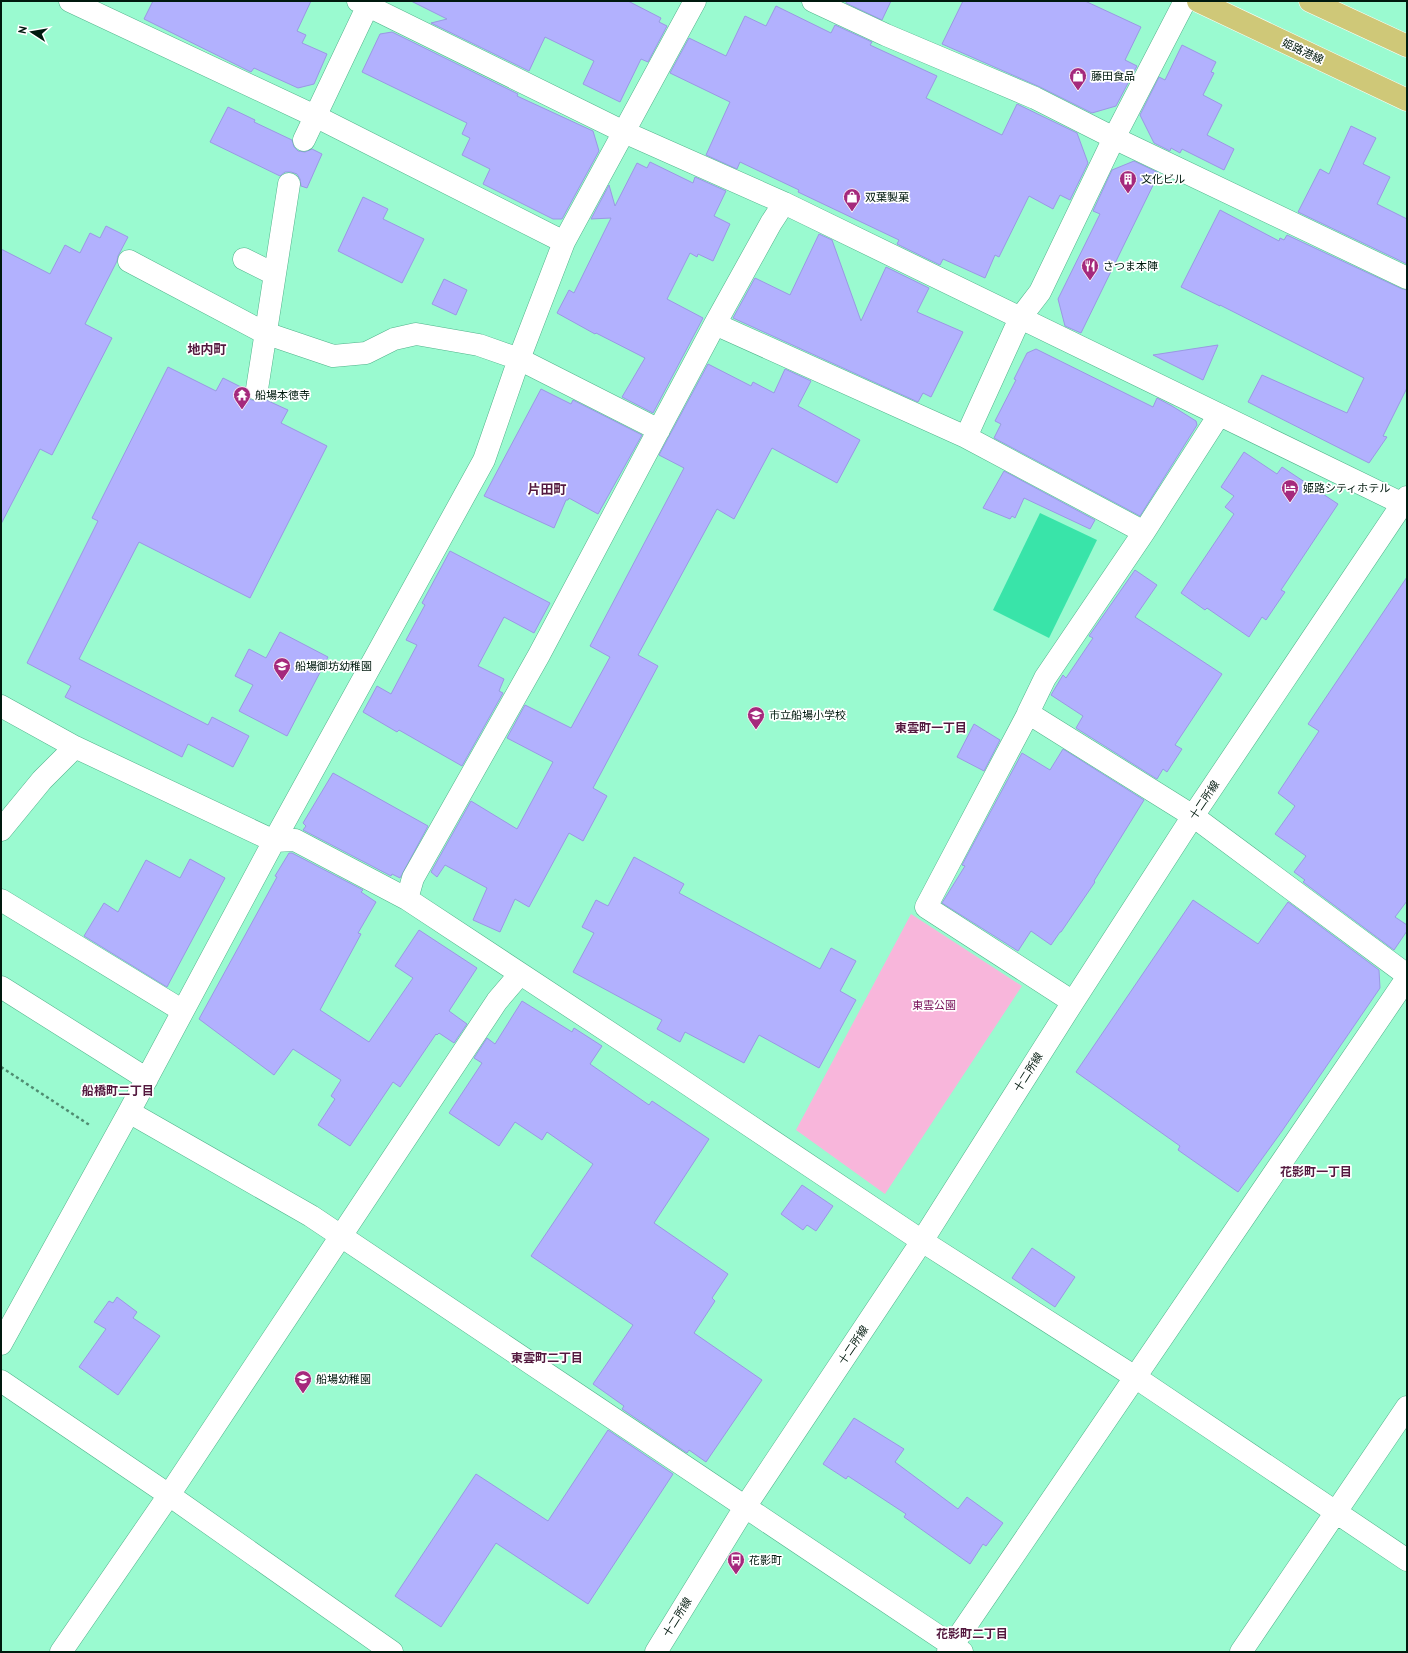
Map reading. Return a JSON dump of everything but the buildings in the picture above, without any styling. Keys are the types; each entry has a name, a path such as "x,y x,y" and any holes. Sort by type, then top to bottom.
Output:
{"main road":[{"name":"姫路港線","path":"1198,1 1407,100"},
{"path":"1310,1 1407,46"}],"street":[{"path":"70,1 317,116 564,242"},
{"path":"1,1344 129,1112 274,841 484,460 564,242 694,1"},
{"path":"813,1 886,35 1035,98 1114,138 1407,278"},
{"path":"966,437 1020,318 1040,292 1114,138 1185,1"},
{"path":"304,140 317,116 365,3 624,132 784,203 1219,416 1406,502"},
{"path":"257,389 288,184"},
{"path":"407,899 413,878 539,655 629,483 771,223 784,203"},
{"path":"244,258 274,274"},
{"path":"129,261 265,334 333,356 366,353 394,339 416,334 479,345 520,359 659,430"},
{"path":"716,324 966,437 1144,532"},
{"path":"1073,1002 926,907 1030,710 1045,678 1144,532 1219,416"},
{"name":"十二所線","path":"656,1652 745,1508 922,1241 1193,816 1406,502"},
{"path":"1,706 75,748 274,841 295,840 407,899 922,1241 1135,1377 1407,1560"},
{"path":"129,1112 311,1216 565,1385 954,1650 1135,1377 1407,976 1193,816 1028,713 1030,710"},
{"path":"1,830 42,780 75,748"},
{"path":"1,900 183,1011"},
{"path":"61,1652 169,1495 342,1237 497,1001 520,974"},
{"path":"1,987 147,1078"},
{"path":"1,1381 169,1495 392,1652"},
{"path":"1241,1652 1407,1407"}],"path":[{"path":"1,1067 113,1140"}],"green space":[{"name":"東雲公園","path":"911,914 1022,986 885,1194 796,1130"}],"shaded area":[{"path":"1040,513 1097,540 1049,638 993,610"}],"place":[{"name":"藤田食品","path":"1078,91"},
{"name":"文化ビル","path":"1128,194"},
{"name":"双葉製菓","path":"852,212"},
{"name":"さつま本陣","path":"1090,281"},
{"name":"船場本徳寺","path":"242,410"},
{"name":"姫路シティホテル","path":"1290,503"},
{"name":"船場御坊幼稚園","path":"282,681"},
{"name":"市立船場小学校","path":"756,730"},
{"name":"船場幼稚園","path":"303,1394"},
{"name":"花影町","path":"736,1575"}],"district":[{"name":"地内町","path":"207,349"},
{"name":"片田町","path":"547,489"},
{"name":"東雲町一丁目","path":"931,727"},
{"name":"船橋町二丁目","path":"118,1090"},
{"name":"花影町一丁目","path":"1316,1171"},
{"name":"東雲町二丁目","path":"547,1357"},
{"name":"花影町二丁目","path":"972,1633"}]}
